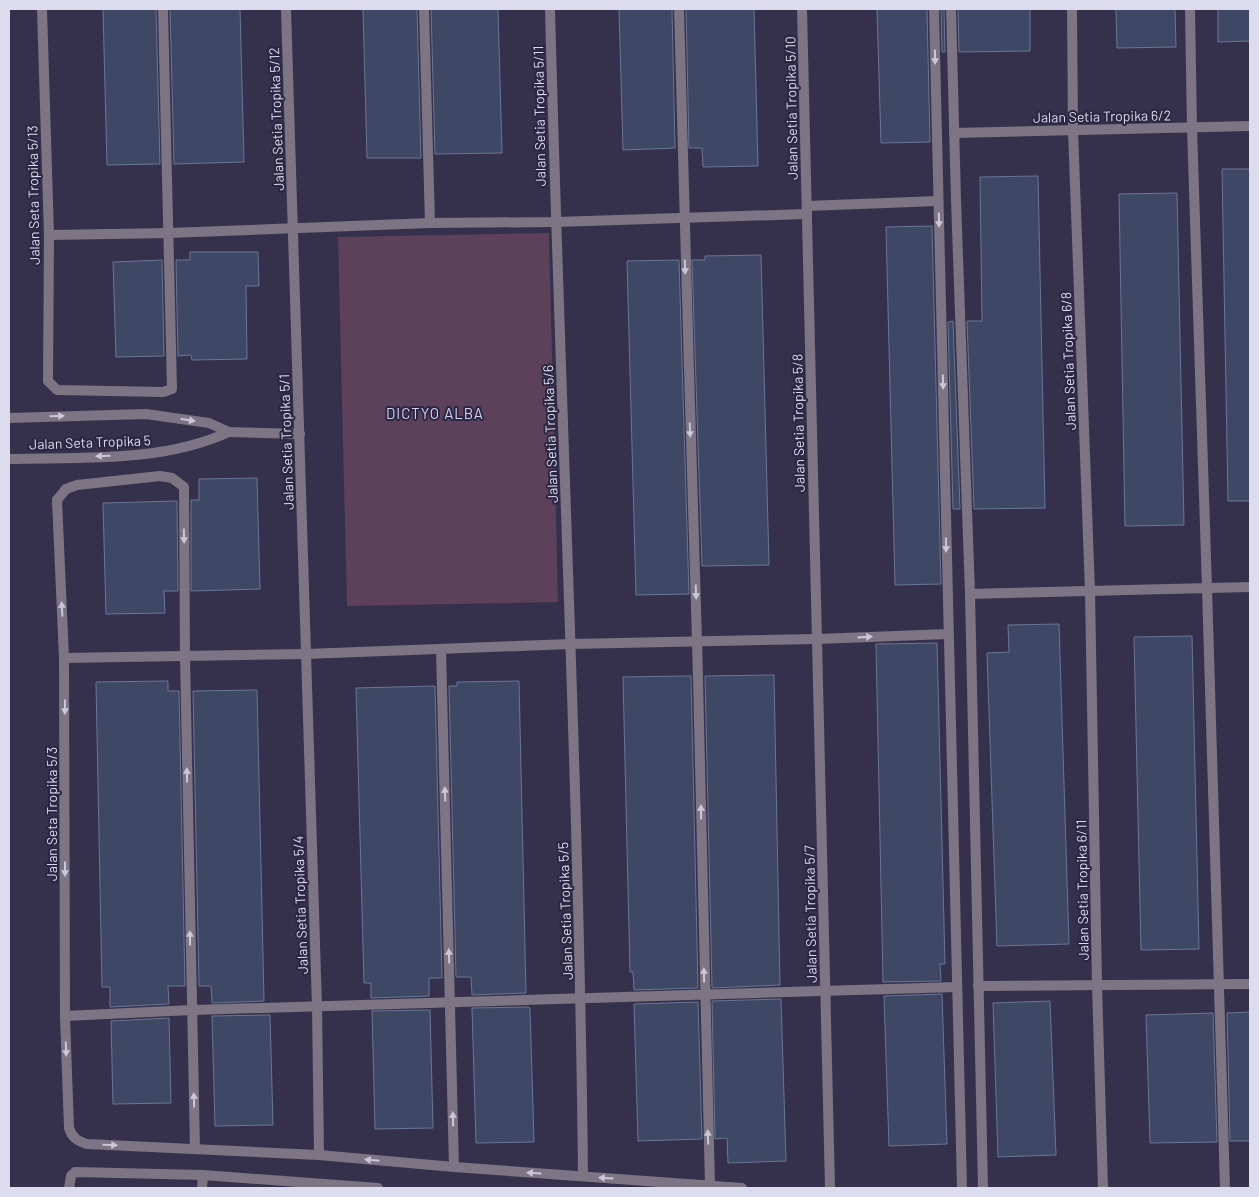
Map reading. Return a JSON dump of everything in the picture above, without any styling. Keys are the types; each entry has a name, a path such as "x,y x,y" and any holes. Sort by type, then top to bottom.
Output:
{"street":[{"name":"Jalan Seta Tropika 5/13","path":"42,9 49,235 48,381 57,390 72,392 163,392 172,389 170,233"},
{"path":"163,9 170,233"},
{"name":"Jalan Setia Tropika 5/12","path":"286,9 293,228"},
{"path":"424,9 430,224"},
{"name":"Jalan Setia Tropika 5/11","path":"550,9 556,222"},
{"path":"679,9 710,1186"},
{"name":"Jalan Setia Tropika 5/10","path":"802,9 807,210"},
{"path":"934,9 962,1188"},
{"path":"951,9 970,594 983,1188"},
{"name":"Jalan Setia Tropika 6/8","path":"1072,9 1073,130 1090,591"},
{"path":"1190,9 1192,128 1208,588 1225,1188"},
{"name":"Jalan Setia Tropika 6/2","path":"954,134 1250,126"},
{"path":"49,235 684,218 938,201"},
{"name":"Jalan Setia Tropika 5/8","path":"807,210 817,639"},
{"name":"Jalan Setia Tropika 5/6","path":"556,222 571,644"},
{"name":"Jalan Setia Tropika 5/1","path":"293,228 306,654"},
{"name":"Jalan Seta Tropika 5","path":"9,418 146,414 209,424 228,432 300,434"},
{"name":"Jalan Seta Tropika 5","path":"9,458 152,455 211,441 228,432"},
{"name":"Jalan Seta Tropika 5/3","path":"185,657 184,487 172,478 160,476 77,485 66,489 57,500 64,658 65,1016 69,1128 75,1139 87,1144 195,1149"},
{"path":"970,594 1250,587"},
{"name":"Jalan Setia Tropika 6/11","path":"1090,591 1097,985 1103,1188"},
{"path":"64,658 306,654 571,644 817,639 948,634"},
{"name":"Jalan Setia Tropika 5/7","path":"817,639 830,1188"},
{"name":"Jalan Setia Tropika 5/5","path":"571,644 581,998 583,1176"},
{"path":"441,650 454,1167"},
{"name":"Jalan Setia Tropika 5/4","path":"306,654 317,1007 319,1155"},
{"path":"185,657 195,1149 319,1155 742,1188"},
{"path":"978,986 1250,984"},
{"path":"65,1016 192,1010 957,987"},
{"path":"69,1188 71,1176 75,1172 203,1175 334,1187 378,1188"},
{"path":"202,1188 203,1175"}],"shaded area":[{"name":"DICTYO ALBA","path":"549,233 558,602 347,606 338,237"}],"building":[{"path":"103,9 156,9 160,164 107,165"},
{"path":"170,9 240,9 244,162 174,164"},
{"path":"363,9 417,9 421,158 367,158"},
{"path":"431,9 498,9 502,153 435,154"},
{"path":"619,9 672,9 675,148 623,150"},
{"path":"686,9 754,9 758,166 703,167 702,148 689,148"},
{"path":"877,9 927,9 930,142 881,143"},
{"path":"941,9 944,9 945,52 942,52"},
{"path":"958,9 1030,9 1030,51 959,52"},
{"path":"1116,9 1175,9 1176,47 1117,48"},
{"path":"1218,9 1250,9 1250,41 1218,42"},
{"path":"1222,169 1250,169 1250,501 1228,501"},
{"path":"1038,176 1045,508 974,509 967,321 982,321 980,177"},
{"path":"1177,193 1184,525 1125,526 1119,194"},
{"path":"932,226 941,584 895,585 886,227"},
{"path":"190,252 258,252 259,286 246,286 247,359 192,360 191,355 178,356 176,260 190,260"},
{"path":"761,255 769,565 702,566 692,260 705,260 705,256"},
{"path":"162,260 164,356 116,357 113,262"},
{"path":"679,260 689,594 636,595 627,261"},
{"path":"953,321 960,509 953,509 948,322"},
{"path":"257,478 260,589 191,591 191,500 199,500 199,479"},
{"path":"177,501 178,591 164,591 165,613 106,614 103,503"},
{"path":"1059,624 1069,944 997,946 987,653 1009,652 1008,625"},
{"path":"1192,636 1199,949 1141,950 1134,637"},
{"path":"937,643 945,964 940,964 941,981 883,982 876,644"},
{"path":"774,675 780,985 712,988 705,676"},
{"path":"691,676 698,988 634,990 633,972 630,972 623,677"},
{"path":"168,681 168,691 179,691 185,986 168,986 169,1004 110,1007 110,987 102,987 96,682"},
{"path":"519,681 526,993 472,995 471,977 456,977 449,686 457,686 457,682"},
{"path":"435,686 442,978 429,978 429,996 371,998 371,983 364,983 356,688"},
{"path":"257,690 264,1001 212,1003 211,986 199,986 193,691"},
{"path":"942,994 947,1144 889,1146 884,996"},
{"path":"781,999 786,1161 728,1163 727,1138 715,1139 712,1001"},
{"path":"1050,1001 1056,1155 998,1157 993,1003"},
{"path":"698,1002 702,1139 638,1141 634,1004"},
{"path":"472,1008 530,1008 534,1142 476,1143"},
{"path":"430,1010 433,1128 375,1129 372,1011"},
{"path":"1250,1012 1250,1141 1230,1141 1227,1013"},
{"path":"1213,1013 1217,1142 1150,1143 1146,1015"},
{"path":"270,1015 273,1125 215,1126 212,1016"},
{"path":"169,1018 171,1103 113,1104 111,1021"}],"district":[{"name":"DICTYO ALBA","path":"435,413"}]}
